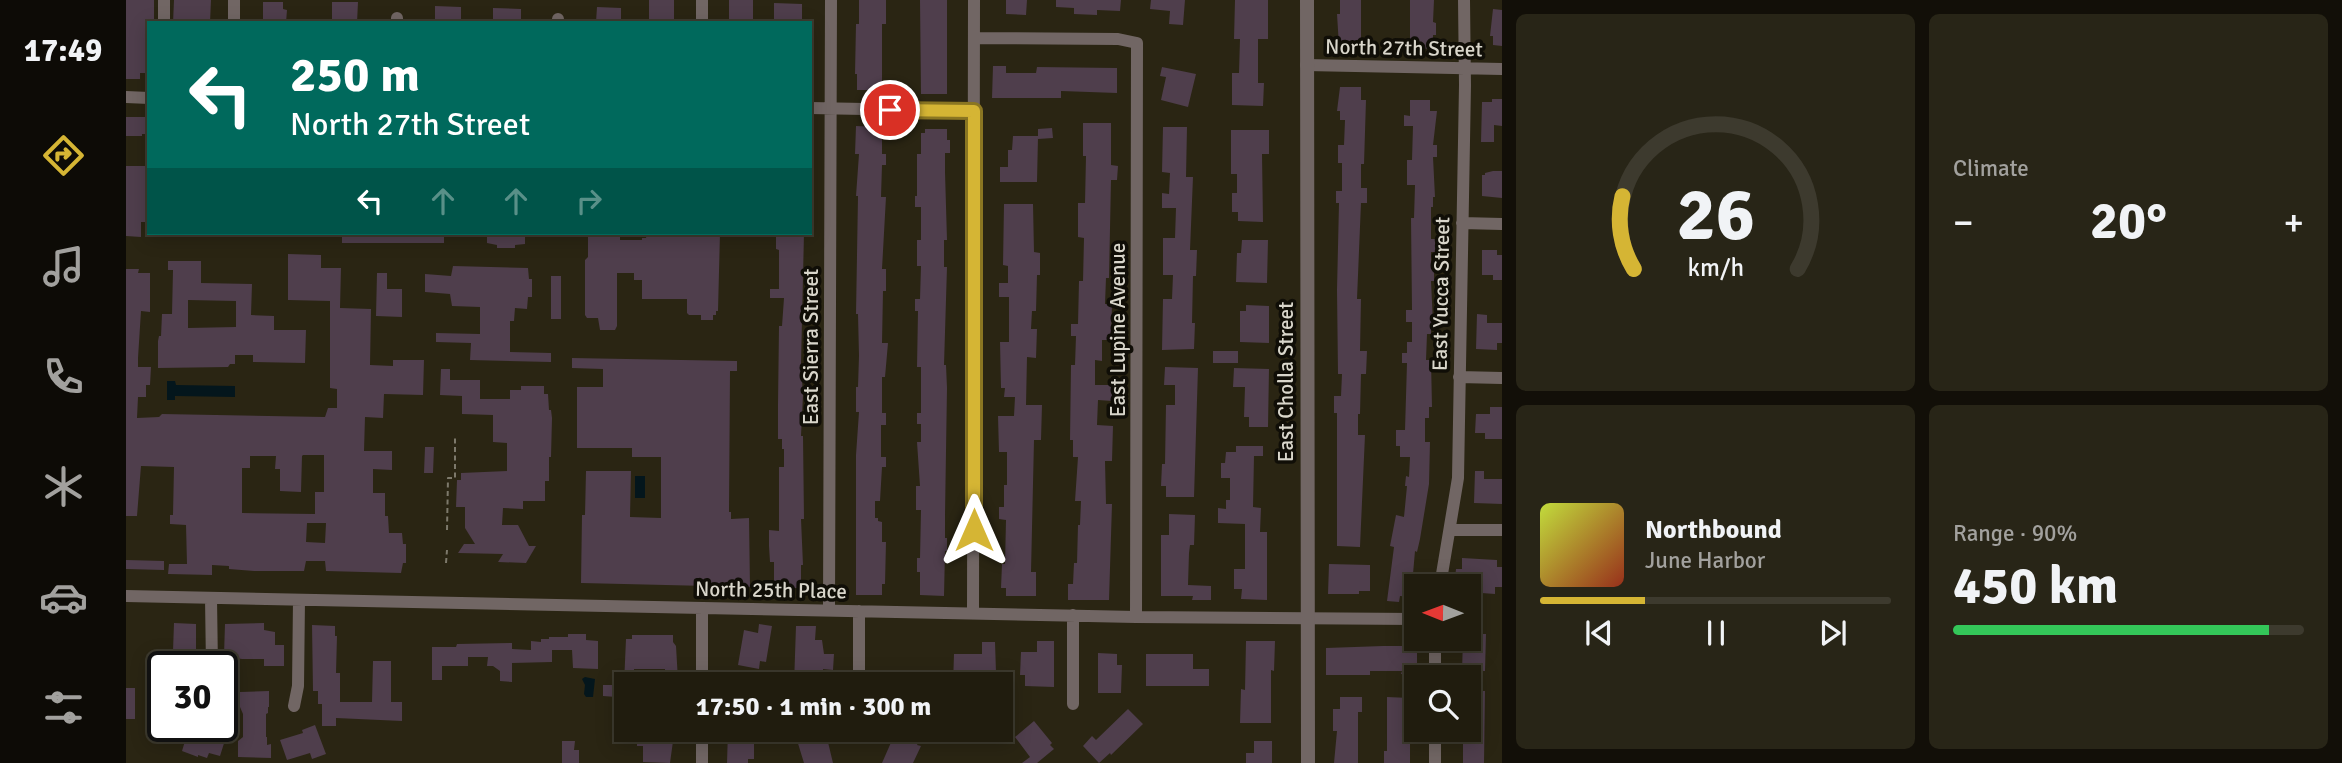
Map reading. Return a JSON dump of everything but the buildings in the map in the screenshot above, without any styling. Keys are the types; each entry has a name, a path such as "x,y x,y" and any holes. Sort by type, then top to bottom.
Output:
{"street":[{"path":"164,0 164,21"},
{"path":"234,0 234,21"},
{"path":"702,0 702,21"},
{"name":"East Sierra Street","path":"830,610 831,0"},
{"path":"973,613 974,0"},
{"name":"East Cholla Street","path":"1307,0 1308,763"},
{"name":"East Yucca Street","path":"1442,574 1458,478 1464,0"},
{"name":"East Lupine Avenue","path":"974,38 1118,39 1137,43 1136,617"},
{"name":"North 27th Street","path":"1306,65 1502,69"},
{"path":"126,97 147,98"},
{"path":"812,108 974,111"},
{"path":"1462,223 1502,223"},
{"path":"1459,377 1502,378"},
{"path":"1450,530 1502,530"},
{"name":"North 25th Place","path":"126,596 1404,620"},
{"path":"211,598 212,651"},
{"path":"294,706 298,686 299,600"},
{"path":"702,608 702,672"},
{"path":"859,611 859,672"},
{"path":"1073,615 1073,704"},
{"path":"702,742 702,763"},
{"path":"1435,742 1435,763"}],"path":[{"path":"447,530 448,478 455,478 455,438"},
{"path":"446,563 447,550"}],"shaded area":[{"path":"167,381 175,381 176,385 235,386 235,397 175,396 175,400 167,400"},
{"path":"635,476 645,476 645,498 635,498"},
{"path":"582,679 595,679 593,697 586,697 584,694 585,685"}],"route":[{"path":"890,110 974,111 974,530"}]}
